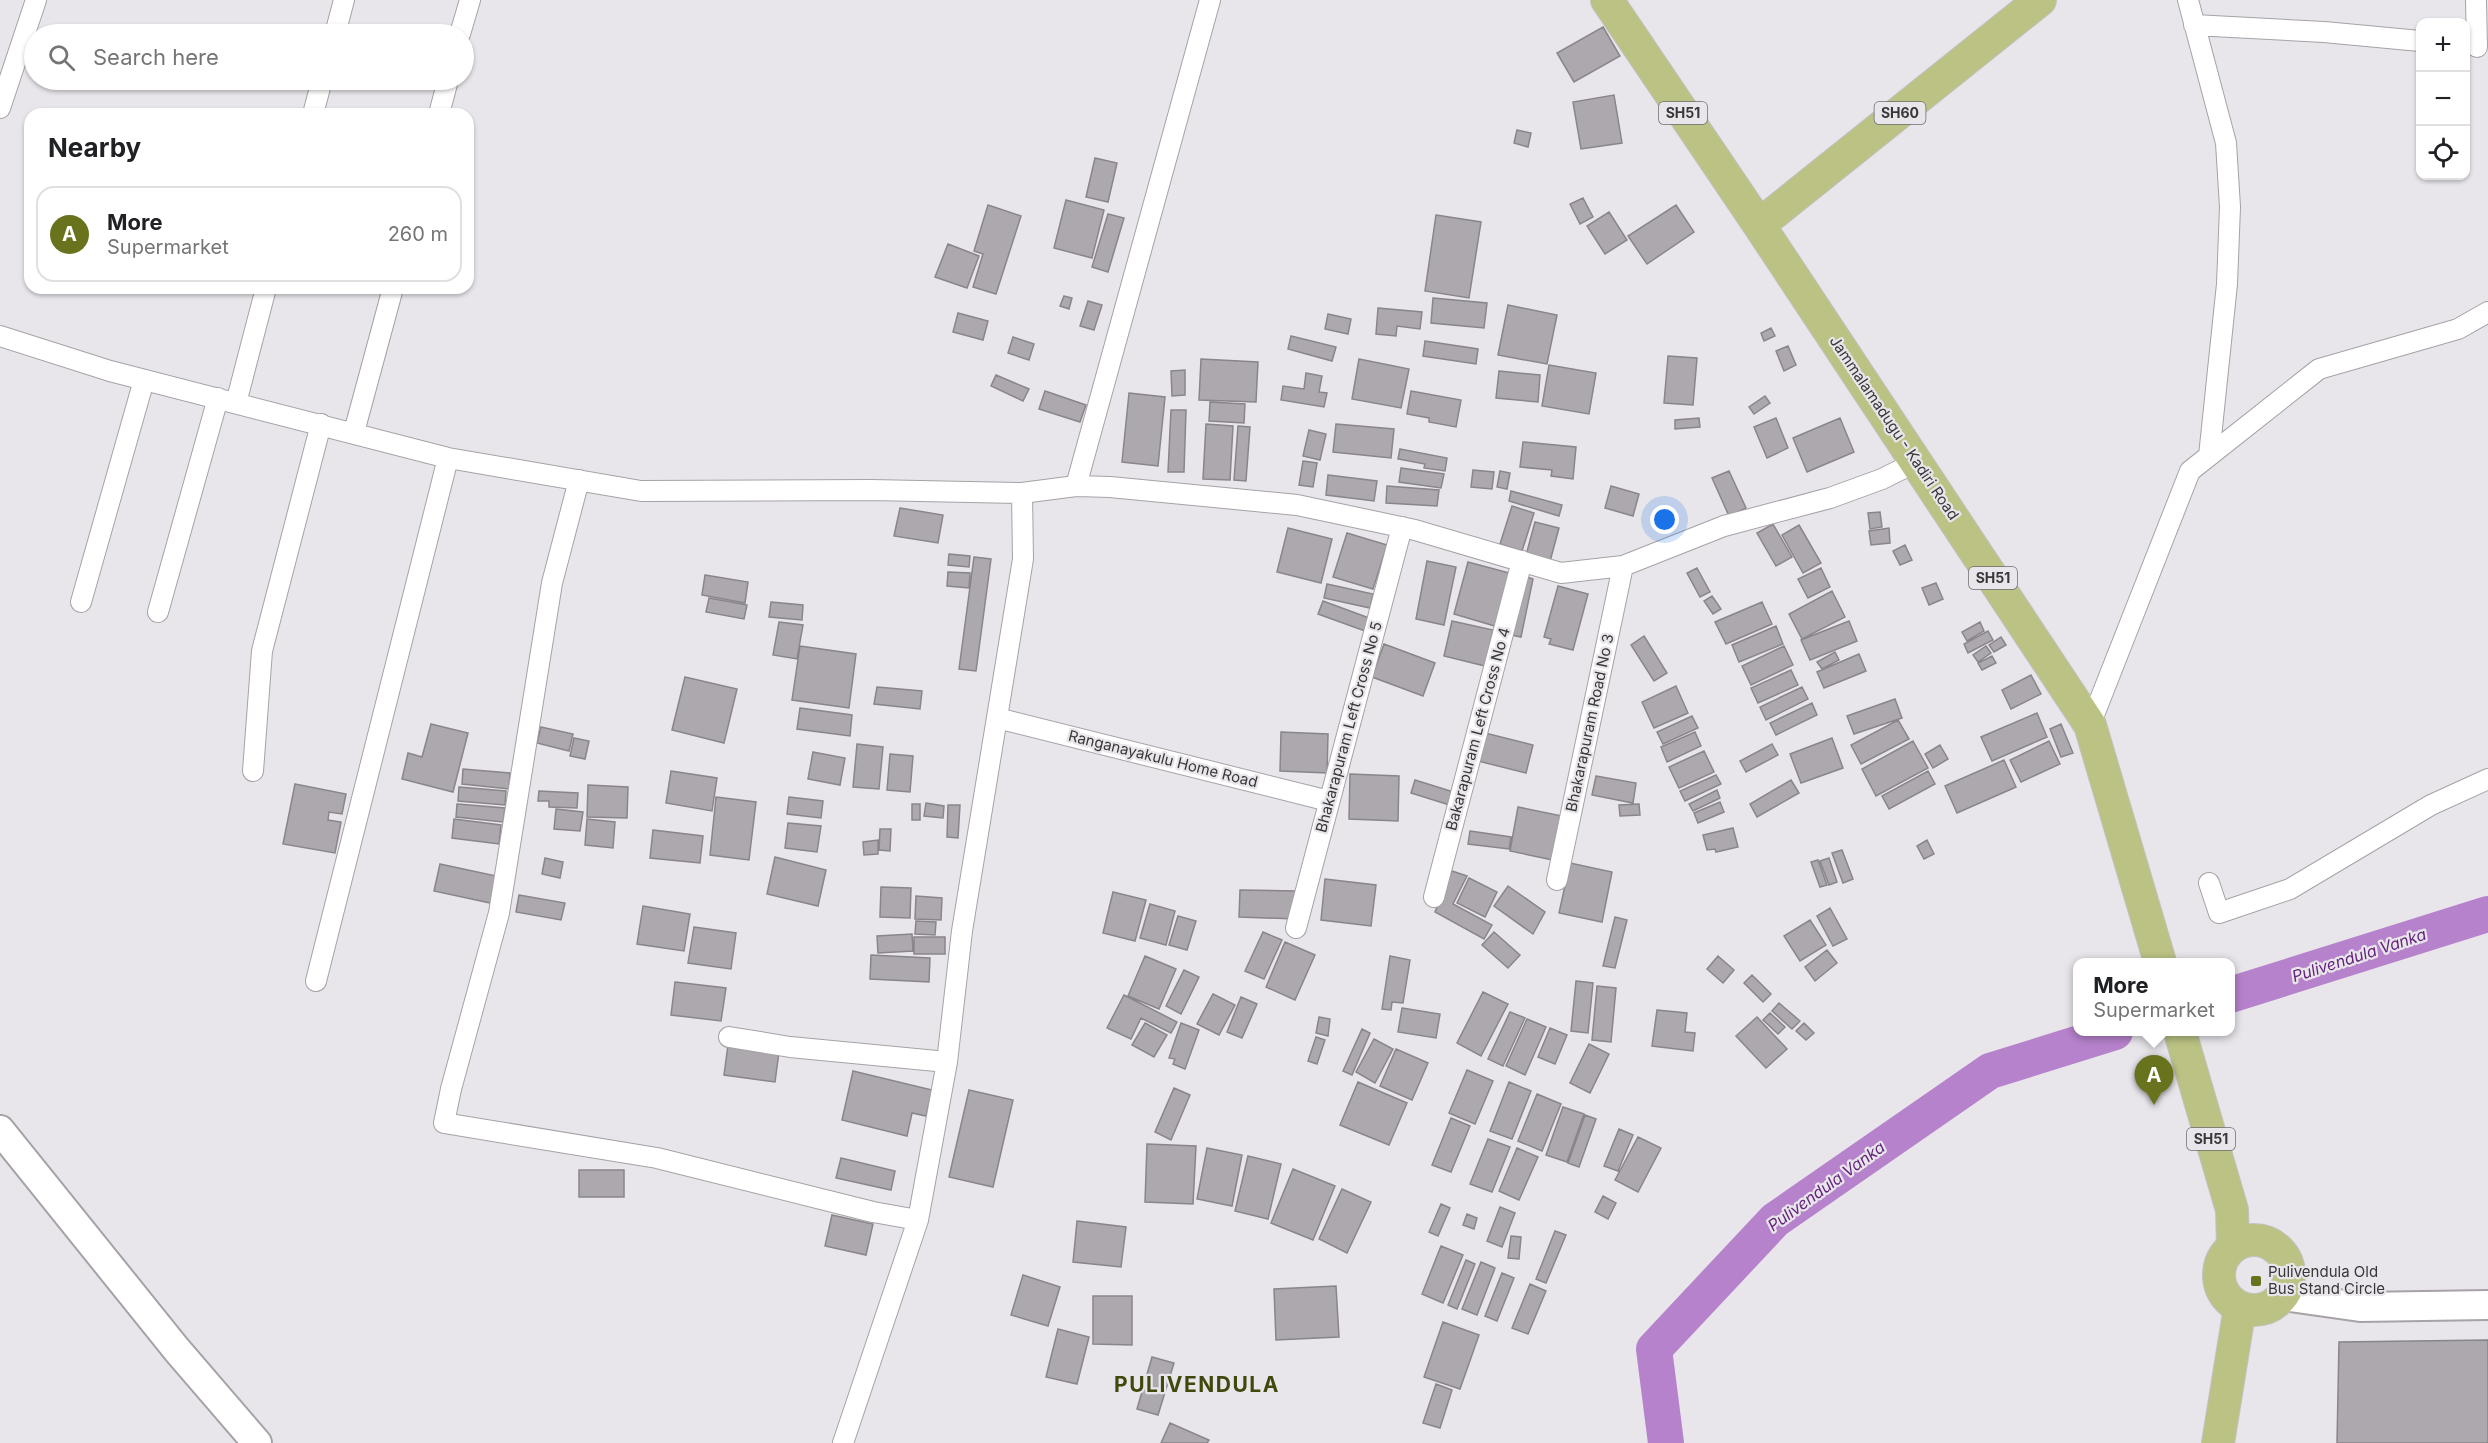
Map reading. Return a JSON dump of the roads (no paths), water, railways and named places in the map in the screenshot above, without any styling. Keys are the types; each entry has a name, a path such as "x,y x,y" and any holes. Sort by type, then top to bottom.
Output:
{"main road":[{"name":"SH51","path":"1607,0 1760,225"},
{"name":"SH60","path":"1760,225 2040,0"},
{"name":"Jammalamadugu - Kadiri Road","path":"1760,225 2090,725 2159,958"},
{"name":"SH51","path":"2181,1036 2232,1210 2233,1247 2225,1256 2220,1267 2219,1279 2230,1300 2240,1307"},
{"path":"2218,1443 2240,1307 2252,1310 2270,1306 2283,1296 2288,1286 2289,1275 2288,1264 2283,1254 2275,1246 2265,1242 2243,1242 2233,1247"}],"street":[{"path":"28,24 36,0"},
{"path":"337,24 344,0"},
{"path":"463,24 470,0"},
{"path":"1076,486 1210,0"},
{"path":"2188,0 2226,143 2230,207 2227,284 2209,456"},
{"path":"2476,0 2477,46"},
{"path":"2194,25 2324,32 2416,41"},
{"path":"0,108 24,36"},
{"path":"315,108 319,90"},
{"path":"441,108 445,90"},
{"path":"159,612 227,400 264,294"},
{"path":"354,432 391,294"},
{"path":"2090,725 2190,471 2319,369 2458,329 2488,312"},
{"path":"0,336 144,380 354,432 448,458 641,491 871,490 1022,493 1076,486 1110,487 1297,505 1402,527 1561,573 1623,566 1724,526 1830,498 1882,479 1916,462"},
{"path":"81,602 144,380"},
{"path":"253,771 262,651 321,424"},
{"path":"316,981 448,458"},
{"path":"579,480 552,583 499,913 451,1089 444,1123 657,1158 873,1212 918,1220"},
{"path":"843,1443 918,1220 947,1062 962,931 1023,559 1022,493"},
{"name":"Bhakarapuram Left Cross No 5","path":"1296,928 1402,527"},
{"name":"Bakarapuram Left Cross No 4","path":"1434,897 1522,561"},
{"name":"Bhakarapuram Road No 3","path":"1557,880 1623,566"},
{"name":"Ranganayakulu Home Road","path":"997,718 1329,801"},
{"path":"2209,883 2219,913 2290,889 2431,805 2488,779"},
{"path":"729,1037 790,1047 947,1062"},
{"path":"0,1130 177,1350 257,1443"},
{"path":"2283,1296 2360,1307 2488,1305"}],"waterway":[{"name":"Pulivendula Vanka","path":"2235,993 2488,914"},
{"name":"Pulivendula Vanka","path":"1666,1443 1654,1349 1775,1220 1990,1071 2102,1036"}],"place":[{"name":"More","path":"2154,1105"},
{"name":"Pulivendula Old Bus Stand Circle","path":"2256,1281"}],"district":[{"name":"PULIVENDULA","path":"1197,1385"}]}
